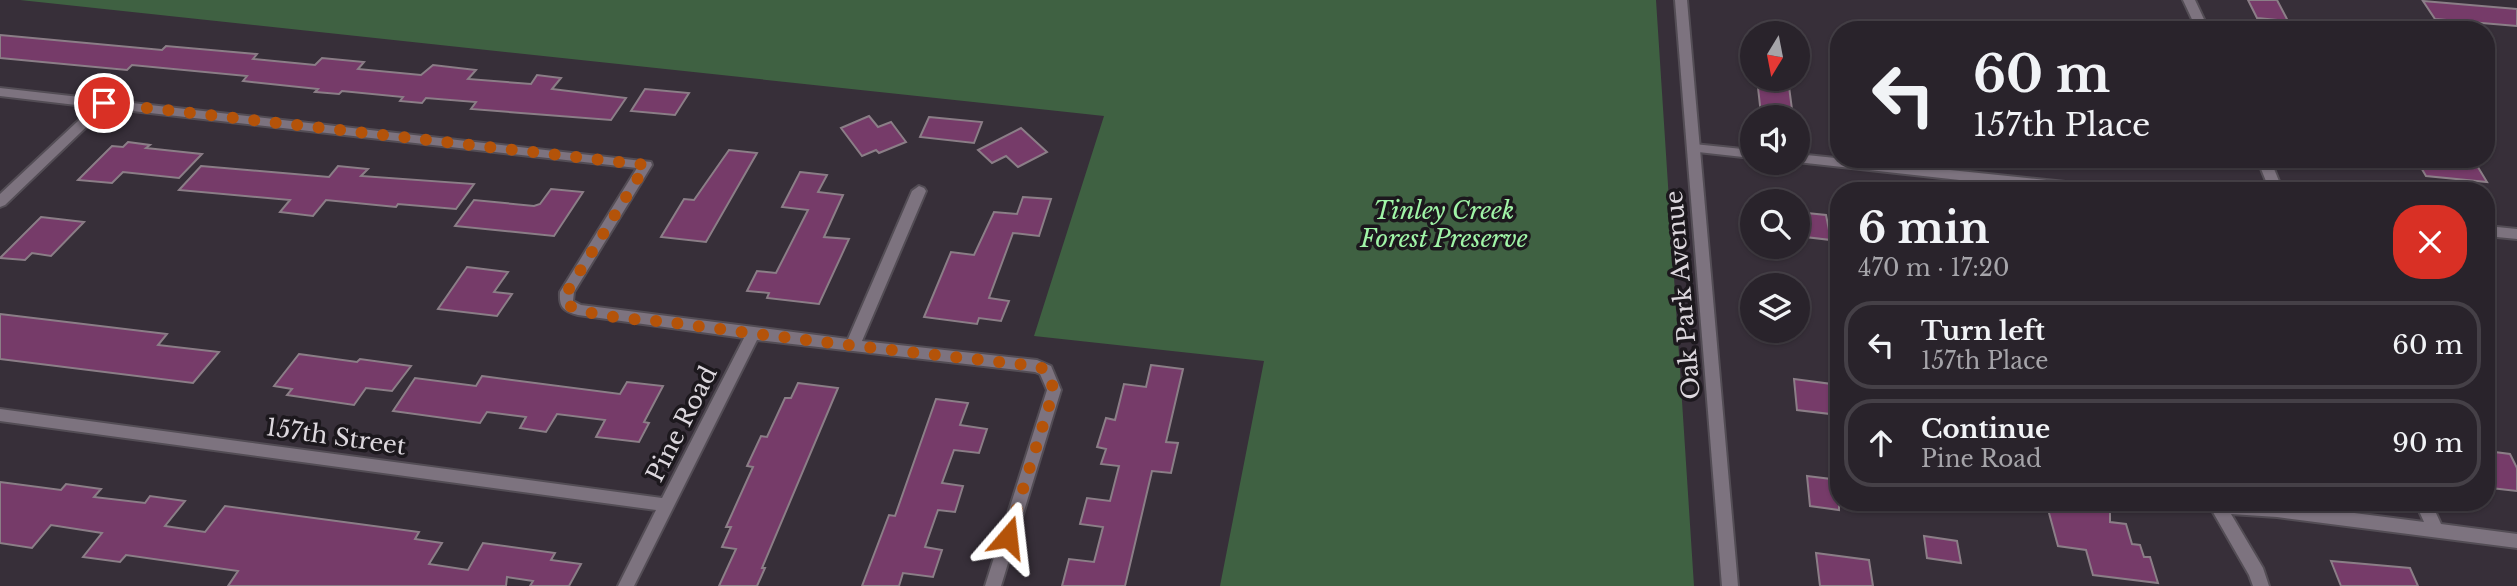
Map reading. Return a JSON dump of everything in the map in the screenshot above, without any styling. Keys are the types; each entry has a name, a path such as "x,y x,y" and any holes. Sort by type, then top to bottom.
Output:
{"street":[{"name":"Oak Park Avenue","path":"1681,0 1730,586"},
{"path":"2189,0 2199,21"},
{"path":"0,92 104,103"},
{"path":"0,202 104,103"},
{"name":"Pine Road","path":"104,103 646,165 567,292 566,304 578,310 753,334 626,586"},
{"path":"1694,148 1740,153"},
{"path":"1810,159 1830,162"},
{"path":"1890,168 2020,182"},
{"path":"853,345 919,191"},
{"path":"2495,232 2517,234"},
{"path":"753,334 1037,366 1046,370 1054,390 993,586"},
{"name":"157th Street","path":"0,415 666,505"},
{"path":"2220,511 2257,573 2261,586"},
{"path":"2284,511 2517,541"},
{"path":"2427,511 2437,532"}],"green space":[{"name":"Tinley Creek Forest Preserve","path":"20,0 1656,0 1694,586 1220,586 1264,361 1034,336 1104,116"}],"building":[{"path":"2248,0 2277,0 2288,21 2257,18"},
{"path":"2423,1 2517,9 2517,26 2495,24 2495,21 2435,19"},
{"path":"0,35 162,50 166,46 257,54 253,59 315,65 322,58 364,62 358,69 421,75 433,65 476,70 468,79 531,84 537,75 561,78 552,89 626,98 611,120 471,109 476,102 426,98 422,103 400,101 403,97 342,91 339,94 315,92 318,89 243,81 247,76 132,65 127,70 0,58"},
{"path":"645,89 689,93 675,115 631,111"},
{"path":"1758,91 1790,91 1791,105 1760,105"},
{"path":"869,116 878,127 891,122 906,142 879,153 876,150 862,156 841,128"},
{"path":"929,117 982,122 974,143 920,137"},
{"path":"1021,128 1047,152 1018,167 1006,156 992,163 978,150"},
{"path":"128,142 150,145 146,148 202,154 179,178 123,172 112,183 78,180 112,146 123,147"},
{"path":"729,150 757,153 706,242 661,237 684,199 694,200"},
{"path":"201,166 329,177 338,166 368,169 361,176 474,184 456,209 398,204 396,207 326,200 313,216 280,212 290,200 179,190"},
{"path":"2421,168 2478,168 2487,182 2426,176"},
{"path":"800,172 827,175 818,192 843,195 824,237 849,239 819,304 767,298 769,293 747,291 757,271 776,273 808,210 782,207"},
{"path":"551,189 583,192 554,236 455,226 474,200 534,206 540,204"},
{"path":"1023,197 1051,199 1039,236 1013,233 989,298 1009,301 1001,321 979,318 977,324 924,317 951,252 974,255 994,212 1017,214"},
{"path":"1810,213 1826,215 1830,240 1810,238"},
{"path":"41,217 84,222 51,256 32,253 25,260 0,258"},
{"path":"467,267 508,272 494,292 512,294 497,316 438,309"},
{"path":"0,314 167,334 158,345 219,352 193,383 0,359"},
{"path":"299,354 411,366 392,391 366,388 354,405 287,395 292,389 274,386"},
{"path":"1151,365 1183,369 1166,442 1178,443 1171,473 1152,471 1125,586 1062,586 1069,559 1094,562 1103,527 1080,524 1087,498 1110,501 1119,466 1101,464 1106,449 1097,447 1106,418 1115,420 1124,384 1146,387"},
{"path":"482,376 620,394 627,382 663,386 644,422 649,423 639,442 596,437 605,420 557,414 546,432 520,428 526,417 487,412 480,423 393,411 415,378 476,386"},
{"path":"1794,379 1830,384 1830,414 1797,410"},
{"path":"798,383 838,388 762,568 765,568 757,586 719,586 736,549 722,547 731,527 726,527 753,467 747,466 761,436 767,437 785,398 791,398"},
{"path":"936,399 968,403 960,425 987,429 979,453 954,450 942,483 963,486 955,512 938,510 925,547 942,550 933,577 903,573 899,586 862,586 889,515 895,516"},
{"path":"2495,452 2510,454 2517,468 2517,491 2495,488"},
{"path":"1807,476 1830,479 1830,509 1810,506"},
{"path":"0,482 61,490 66,484 101,489 94,497 145,503 150,496 185,501 165,526 205,532 225,506 419,532 415,539 442,543 429,564 468,570 483,543 555,553 551,560 581,564 569,586 530,586 533,581 507,577 506,586 228,586 238,571 126,555 120,562 83,557 102,533 51,525 32,548 0,543"},
{"path":"2048,511 2110,511 2110,522 2126,524 2132,544 2140,545 2144,557 2150,557 2158,583 2093,575 2086,550 2058,546"},
{"path":"1924,536 1957,541 1961,563 1927,558"},
{"path":"1816,553 1869,560 1873,586 1820,586"},
{"path":"2331,561 2410,568 2418,586 2341,586"}],"route":[{"path":"104,103 646,165 567,292 566,304 578,310 603,314 1037,366 1046,370 1054,390 1008,537"}]}
